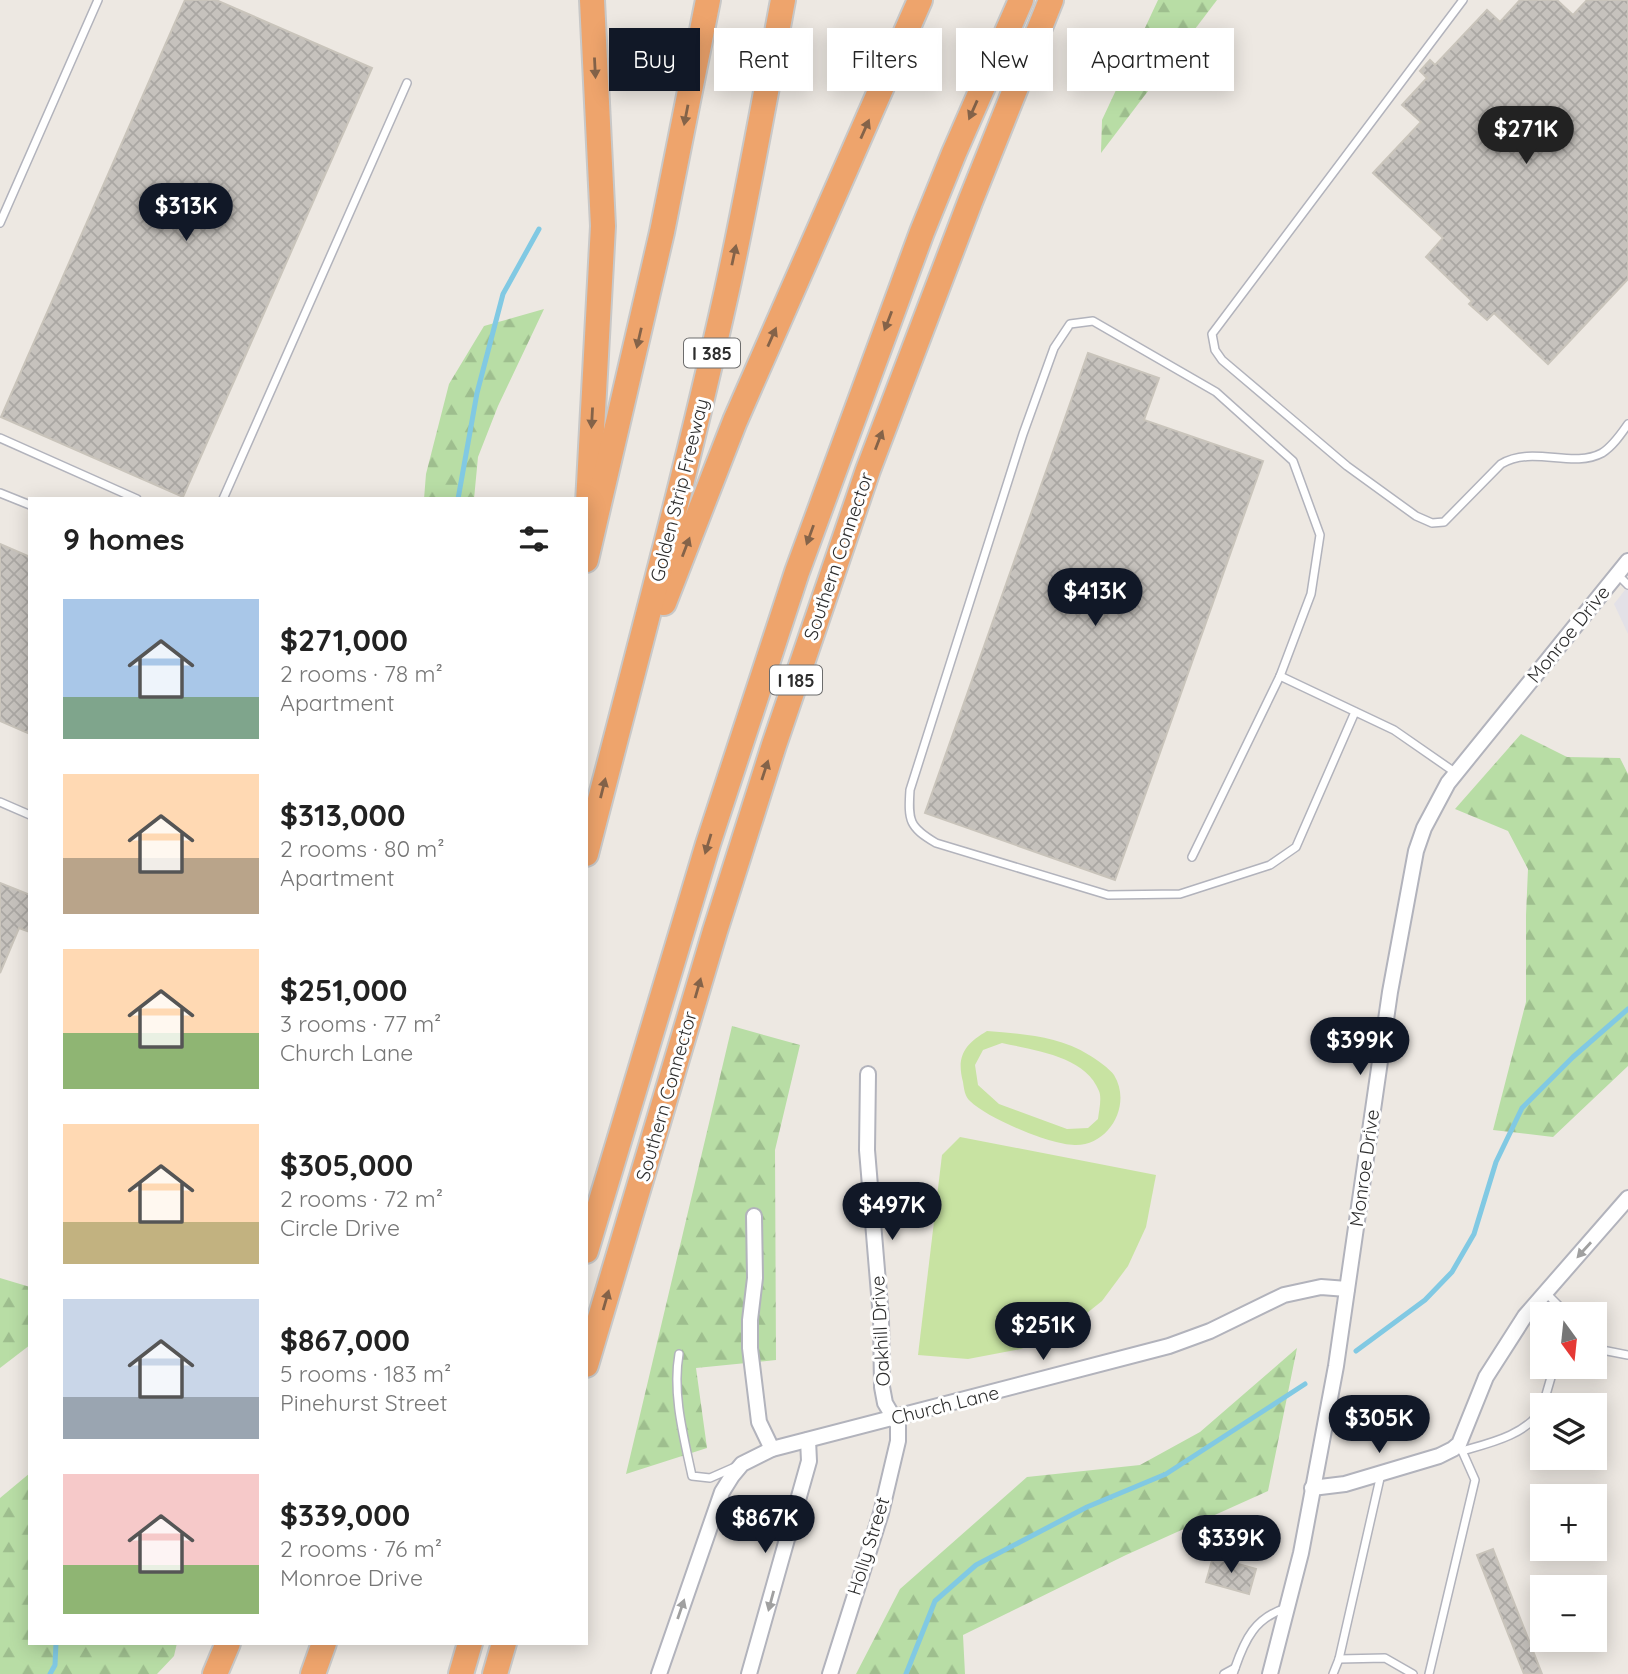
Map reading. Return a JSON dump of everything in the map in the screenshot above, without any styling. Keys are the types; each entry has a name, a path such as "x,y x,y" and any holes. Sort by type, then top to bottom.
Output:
{"highway":[{"path":"588,497 603,226 592,0"},
{"path":"588,551 662,232 708,0"},
{"name":"Golden Strip Freeway","path":"588,846 698,414 726,293 783,0"},
{"path":"625,702 735,421 920,0"},
{"name":"Southern Connector","path":"588,1244 708,844 797,572 922,232 1020,1"},
{"name":"Southern Connector","path":"588,1358 715,931 778,732 868,470 950,252 1049,4"},
{"path":"215,1674 227,1645"},
{"path":"313,1674 323,1645"},
{"path":"461,1674 469,1645"},
{"path":"495,1674 503,1645"}],"street":[{"name":"Monroe Drive","path":"1270,1674 1301,1553 1336,1366 1390,992 1416,851 1436,804 1456,773 1628,561"},
{"name":"Oakhill Drive","path":"868,1074 867,1150 881,1318 882,1387 885,1403 895,1418"},
{"path":"1312,1489 1345,1484 1439,1456 1460,1447 1486,1377 1525,1316 1628,1198"},
{"path":"754,1216 755,1278 750,1348 760,1422 772,1449"},
{"name":"Church Lane","path":"742,1464 772,1449 829,1432 895,1418 1169,1346 1210,1331 1284,1295 1321,1287 1347,1289"},
{"name":"Holly Street","path":"830,1674 881,1513 898,1441 895,1418"},
{"path":"749,1674 809,1461 808,1440"},
{"path":"659,1674 722,1492 742,1464"}],"lane":[{"path":"0,223 98,0"},
{"path":"1463,0 1212,334 1215,350 1222,360 1347,466 1416,516 1432,523 1444,522 1510,458 1522,455 1583,458 1602,453 1616,441 1628,424"},
{"path":"224,497 408,83"},
{"path":"1192,857 1280,676 1311,594 1320,535 1293,461 1216,392 1093,321 1070,324 1054,348 1023,434 910,790 908,818 918,832 936,843 1108,895 1180,894 1270,864 1296,847 1355,712"},
{"path":"0,439 132,497"},
{"path":"0,493 28,504"},
{"path":"1617,574 1628,585"},
{"path":"1280,676 1394,730 1456,773"},
{"path":"0,802 28,814"},
{"path":"1546,1293 1555,1302"},
{"path":"1607,1351 1628,1354"},
{"path":"679,1354 676,1369 692,1476 710,1478 742,1464"},
{"path":"1429,1674 1475,1480 1460,1447 1489,1444 1530,1424"},
{"path":"1333,1674 1339,1659 1381,1473"},
{"path":"1224,1674 1234,1671 1243,1645 1265,1617 1287,1608"},
{"path":"1339,1659 1385,1658 1413,1674"}],"shaded area":[{"path":"1628,586 1628,634 1614,604"}],"green space":[{"path":"1158,0 1217,0 1196,28 1145,28"},
{"path":"1116,91 1148,91 1101,153 1102,120"},
{"path":"544,309 498,406 478,457 474,497 424,497 426,474 449,384 484,326"},
{"path":"1521,734 1567,757 1620,758 1628,774 1628,1066 1553,1137 1493,1130 1526,1002 1528,869 1508,831 1455,809"},
{"path":"732,1026 800,1045 775,1150 776,1360 696,1368 707,1448 626,1474"},
{"path":"987,1031 1040,1037 1077,1049 1103,1064 1114,1075 1120,1098 1119,1110 1108,1130 1088,1143 1065,1144 1020,1130 978,1108 966,1095 961,1065 964,1052","holes":["1002,1043 1057,1056 1083,1070 1099,1091 1098,1119 1088,1128 1067,1129 999,1104 978,1085 975,1065 983,1050"]},
{"path":"960,1137 1156,1175 1146,1227 1128,1266 1102,1301 1067,1329 1021,1349 968,1359 918,1355 942,1155"},
{"path":"0,1278 28,1286 28,1347 0,1368"},
{"path":"1297,1348 1268,1491 1126,1555 963,1635 965,1674 856,1674 900,1589 1027,1477 1140,1465 1200,1432"},
{"path":"28,1475 28,1645 177,1645 174,1656 157,1674 0,1674 0,1498"}],"building":[{"path":"185,0 216,0 372,68 183,497 1,417"},
{"path":"1520,0 1557,0 1573,15 1587,0 1628,0 1628,279 1548,364 1494,313 1487,320 1469,304 1472,301 1426,257 1443,238 1373,173 1421,122 1402,105 1427,78 1420,71 1430,60 1435,65 1487,10 1500,22"},
{"path":"1088,353 1159,378 1144,420 1263,461 1115,880 925,813"},
{"path":"0,544 28,556 28,733 0,721"},
{"path":"0,883 28,894 28,931 19,928 0,973"},
{"path":"1493,1549 1530,1643 1530,1652 1533,1652 1542,1674 1524,1674 1477,1555"},
{"path":"1213,1557 1256,1569 1249,1594 1206,1582"}],"waterway":[{"path":"458,497 477,393 503,294 539,229"},
{"path":"1356,1351 1425,1300 1452,1272 1474,1234 1496,1162 1522,1108 1573,1057 1628,1009"},
{"path":"906,1674 935,1601 976,1565 1087,1507 1166,1474 1305,1384"},
{"path":"50,1674 55,1665 56,1645"}]}
